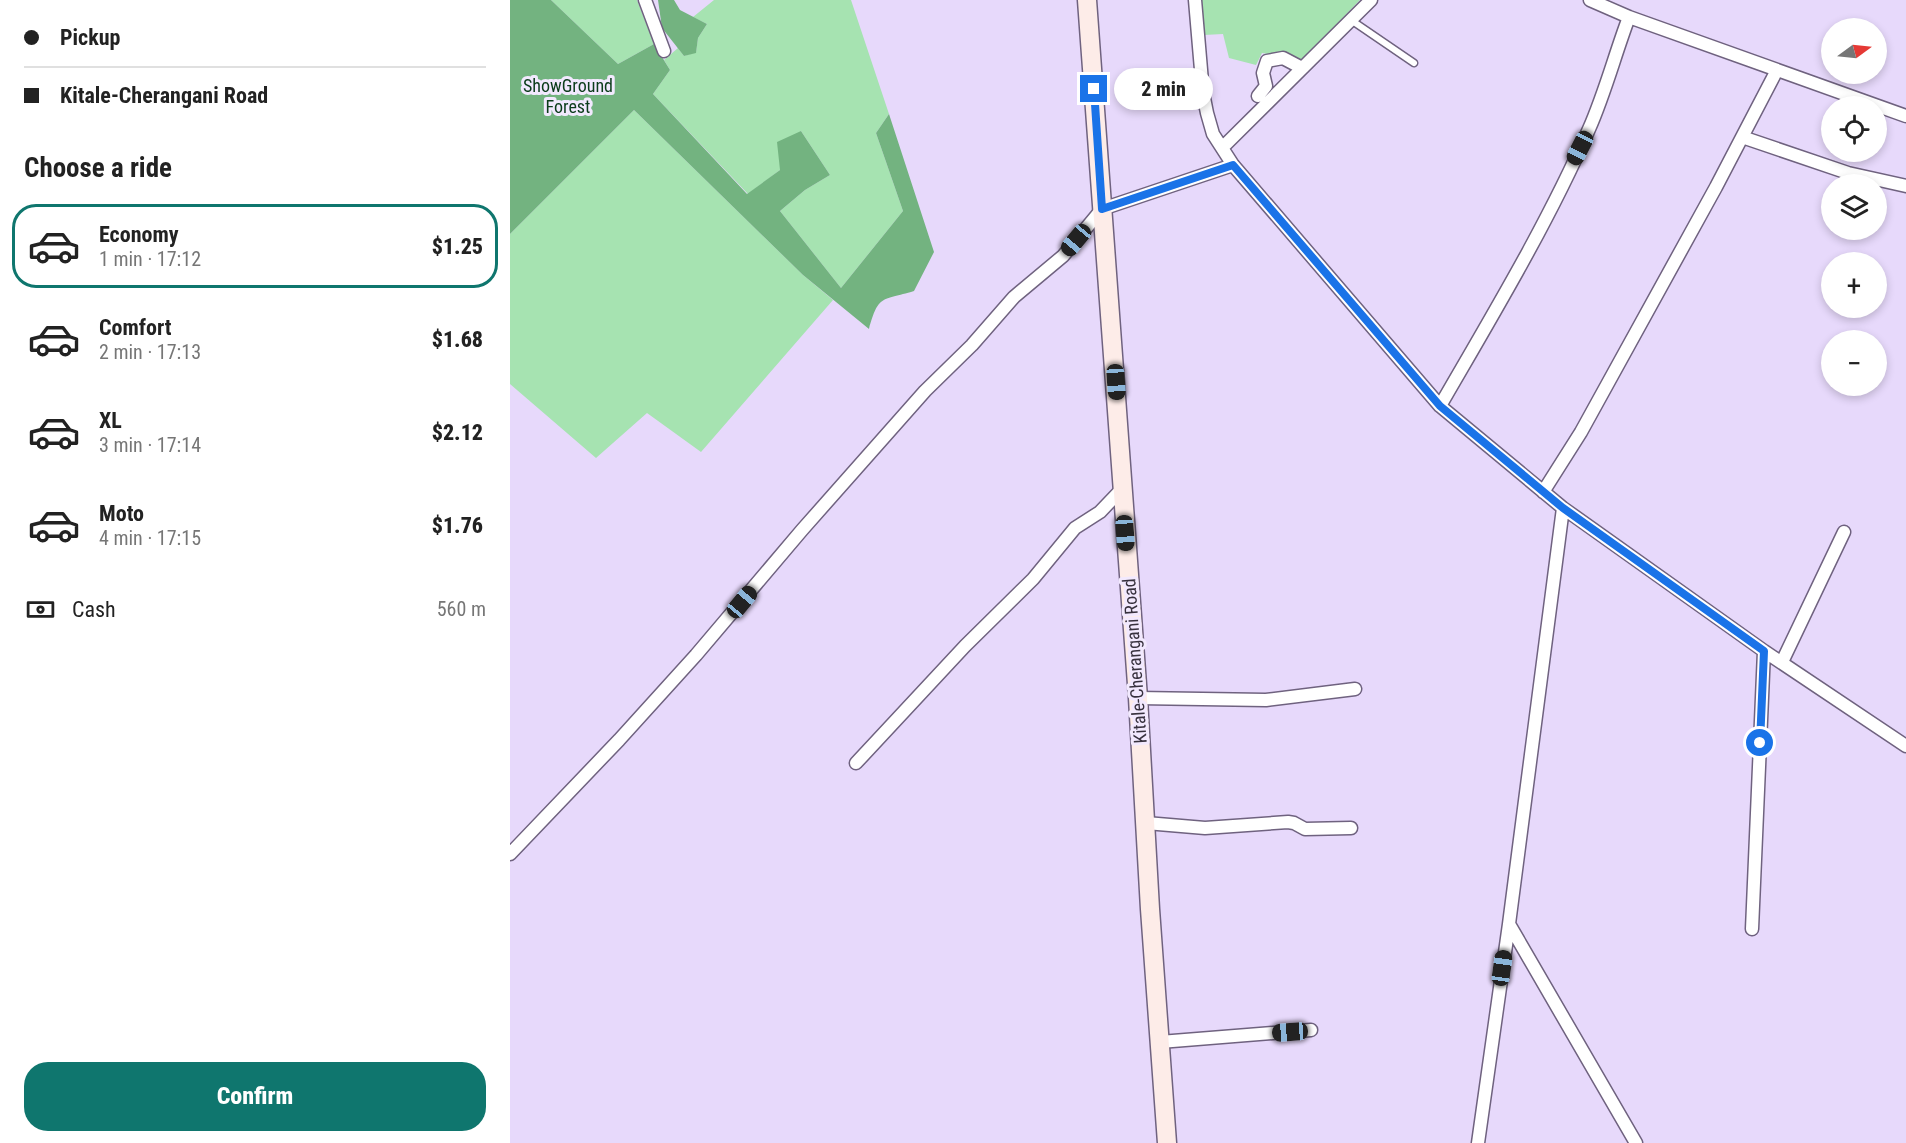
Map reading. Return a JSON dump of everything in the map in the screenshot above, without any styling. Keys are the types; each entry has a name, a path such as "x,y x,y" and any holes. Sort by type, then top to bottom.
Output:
{"main road":[{"name":"Kitale-Cherangani Road","path":"1087,0 1138,698 1167,1143"}],"street":[{"path":"645,0 664,51"},
{"path":"1194,0 1203,93 1214,134 1222,148 1233,165 1440,406 1563,508 1764,651 1906,746"},
{"path":"1222,148 1371,0"},
{"path":"1590,0 1629,17 1906,116"},
{"path":"1440,406 1508,288 1590,128 1629,17"},
{"path":"1258,96 1266,86 1263,73 1266,61 1283,58 1302,68"},
{"path":"1543,492 1581,432 1777,70"},
{"path":"1742,137 1848,173 1906,186"},
{"path":"510,854 696,655 925,391 972,345 1014,297 1063,256 1102,209 1233,165"},
{"path":"856,763 965,646 1033,579 1075,528 1100,512 1122,489"},
{"path":"1478,1143 1563,508"},
{"path":"1782,662 1844,532"},
{"path":"1752,929 1764,651"},
{"path":"1138,698 1266,700 1355,689"},
{"path":"1146,823 1205,828 1288,822 1305,829 1351,828"},
{"path":"1509,924 1636,1143"},
{"path":"1160,1041 1311,1030"}],"lane":[{"path":"1351,20 1414,63"}],"green space":[{"name":"ShowGround Forest","path":"510,0 551,0 618,64 654,44 670,70 653,94 747,194 780,170 777,142 801,131 830,175 805,190 780,211 841,288 903,211 876,133 889,114 934,252 914,291 888,298 879,304 869,329 803,275 634,110 510,234"},
{"path":"551,0 637,0 654,44 618,64"},
{"path":"658,0 674,0 680,10 707,24 698,38 696,53 684,56 662,28"},
{"path":"714,0 851,0 889,114 876,133 903,211 841,288 780,211 805,190 830,175 801,131 780,170 748,194 653,94 670,70 664,60 678,48 684,56 696,52 698,38 707,24 693,17"},
{"path":"1198,0 1360,0 1302,60 1262,53 1256,65 1229,58 1223,34 1204,35"},
{"path":"634,110 803,275 833,300 701,452 647,413 596,458 510,384 510,234"}],"route":[{"path":"1094,89 1102,209 1233,165 1440,406 1563,508 1764,651 1760,743"}]}
